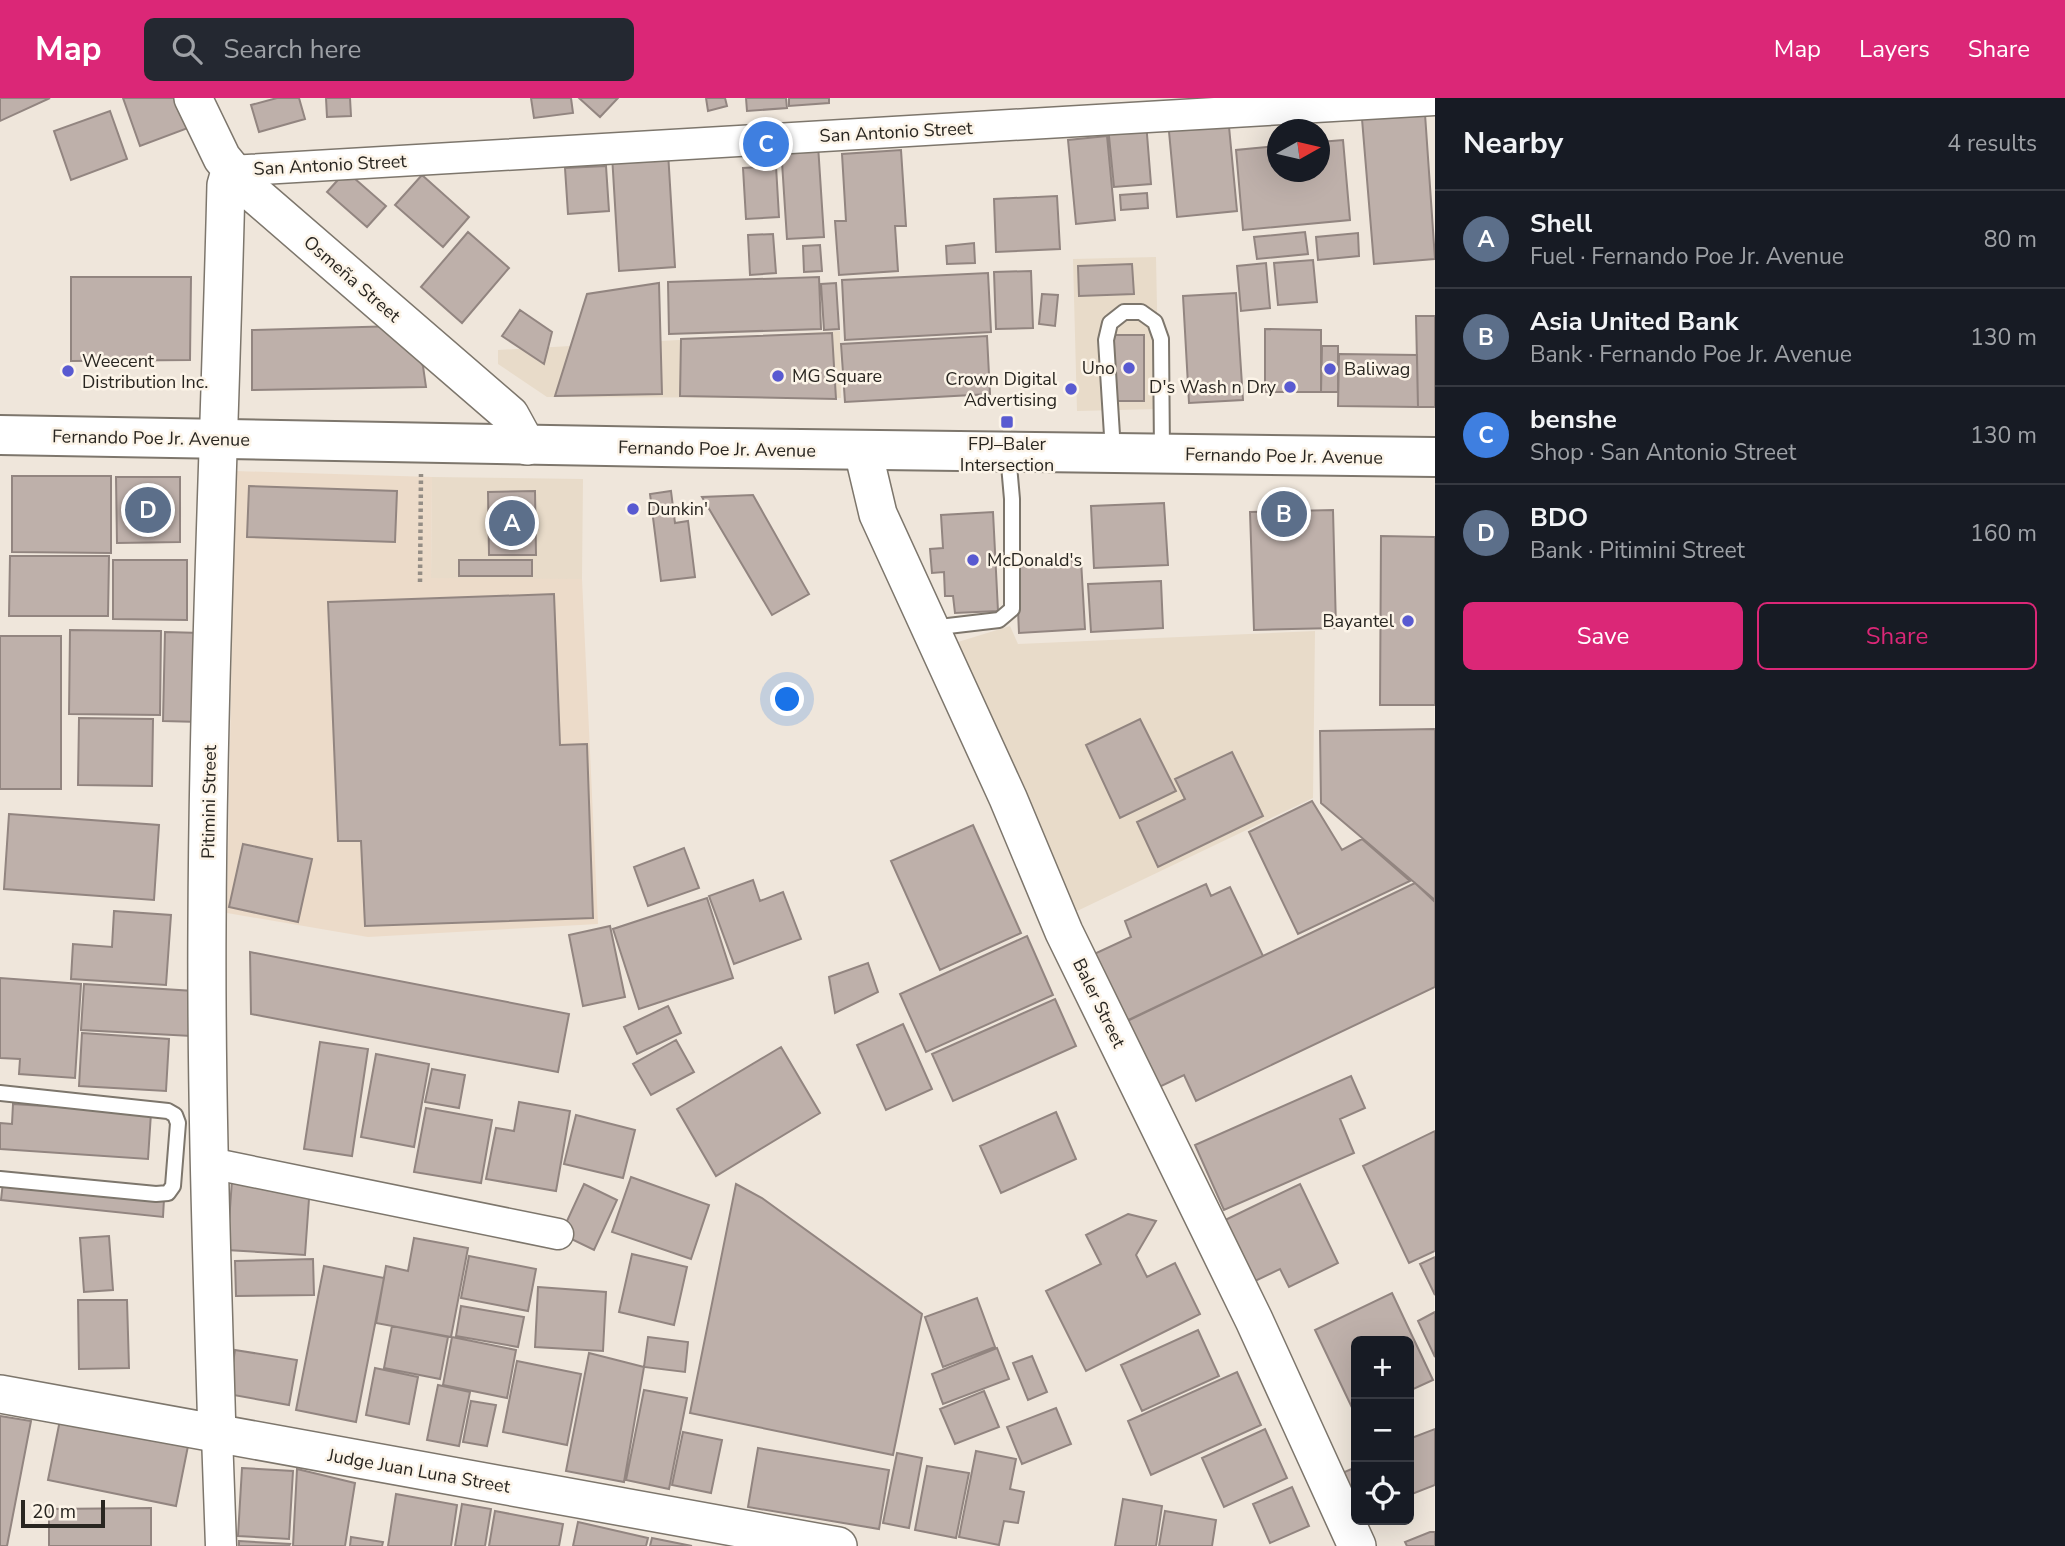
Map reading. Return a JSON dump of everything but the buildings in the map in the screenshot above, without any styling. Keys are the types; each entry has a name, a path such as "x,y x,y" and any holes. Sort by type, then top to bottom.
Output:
{"main road":[{"name":"Fernando Poe Jr. Avenue","path":"0,435 1008,454 1435,457"}],"street":[{"name":"Osmeña Street","path":"193,98 230,171 510,415 527,446"},
{"name":"San Antonio Street","path":"230,171 1435,100"},
{"name":"Pitimini Street","path":"217,1435 192,1160 207,923 210,680 226,185 230,171"},
{"name":"Baler Street","path":"863,451 878,514 1008,797 1065,932 1254,1320 1357,1546"},
{"path":"192,1160 558,1234"},
{"name":"Judge Juan Luna Street","path":"0,1394 815,1544"},
{"path":"217,1435 220,1546"}],"lane":[{"path":"1113,455 1106,340 1110,323 1124,312 1141,312 1155,322 1161,339 1162,454"},
{"path":"929,628 999,621 1012,609 1012,499 1008,454"},
{"path":"0,1093 168,1111 175,1115 192,1160 168,1193 0,1179"}],"path":[{"path":"420,582 421,482"}],"shaded area":[{"path":"1156,257 1159,409 1077,411 1073,259"},
{"path":"840,331 841,398 547,397 498,364 498,350"},
{"path":"235,471 432,477 431,578 582,579 598,924 368,937 227,913"},
{"path":"432,477 583,479 582,579 431,579"},
{"path":"1010,626 1018,644 1315,631 1313,798 1075,912 958,642"}],"place":[{"name":"benshe","path":"766,144"},
{"name":"Uno","path":"1129,368"},
{"name":"Baliwag","path":"1330,369"},
{"name":"Weecent Distribution Inc.","path":"68,371"},
{"name":"MG Square","path":"778,376"},
{"name":"D's Wash n Dry","path":"1290,387"},
{"name":"Crown Digital Advertising","path":"1071,389"},
{"name":"FPJ–Baler Intersection","path":"1007,422"},
{"name":"Dunkin'","path":"633,509"},
{"name":"BDO","path":"148,510"},
{"name":"Asia United Bank","path":"1284,514"},
{"name":"Shell","path":"512,523"},
{"name":"McDonald's","path":"973,560"},
{"name":"Bayantel","path":"1408,621"}]}
